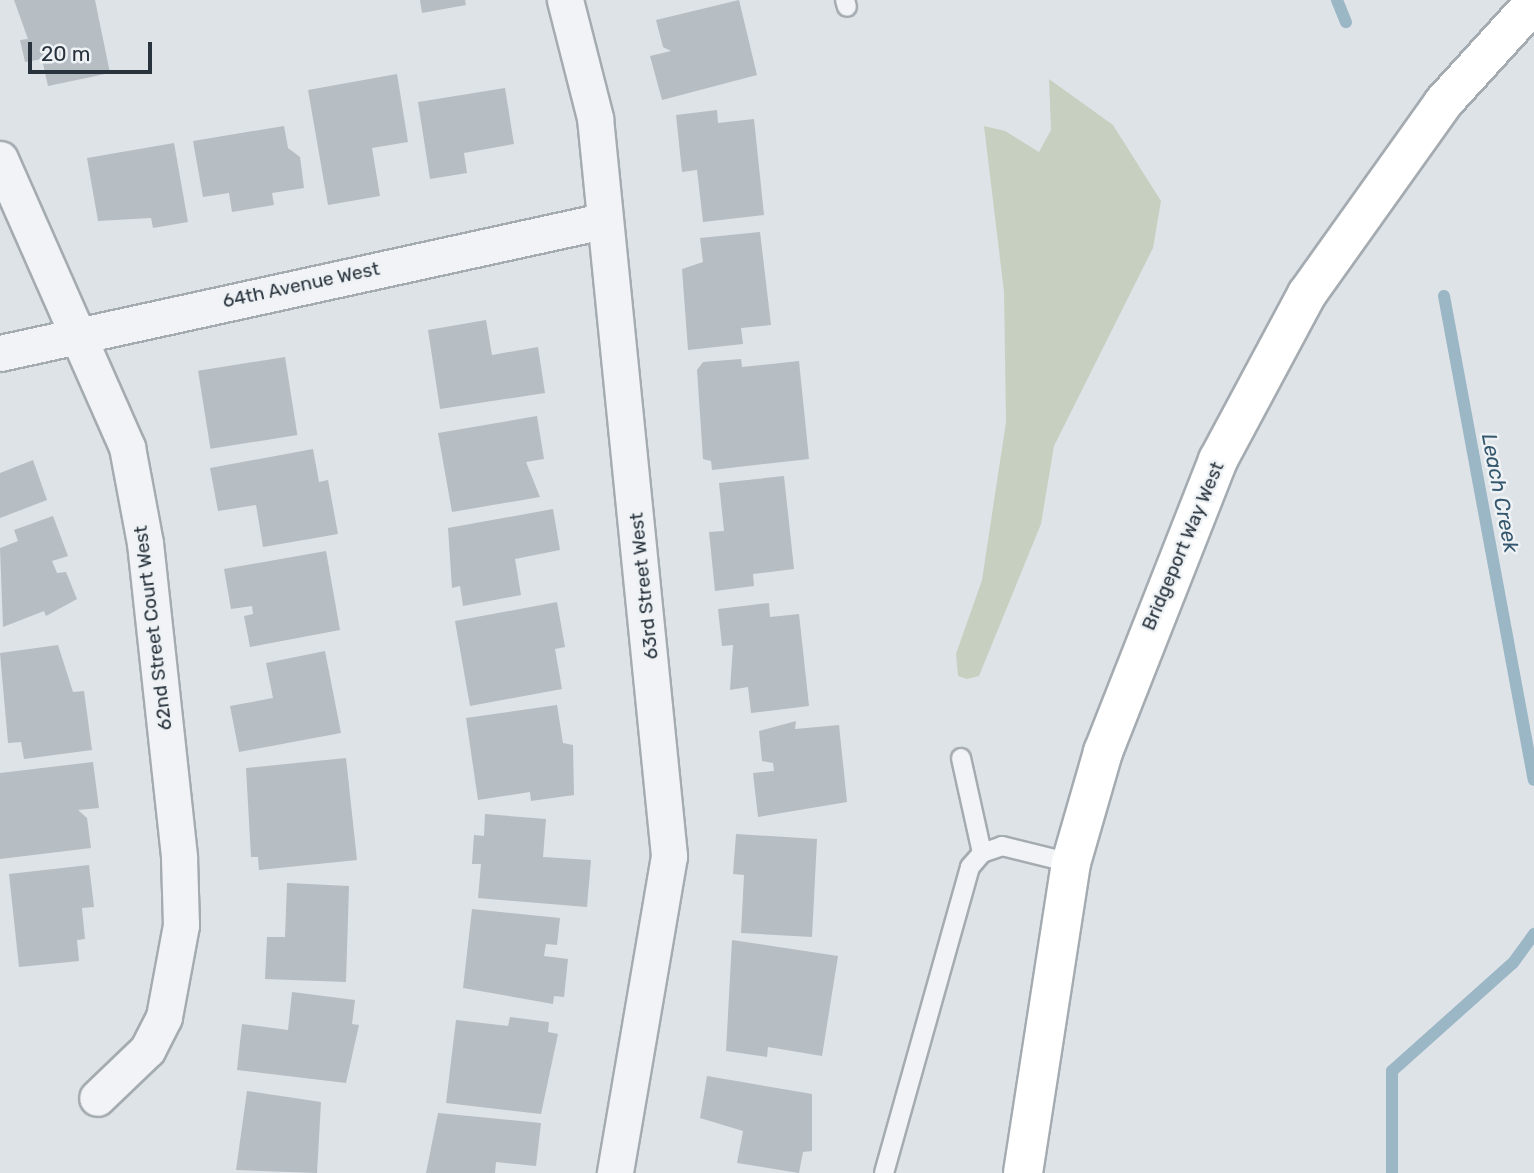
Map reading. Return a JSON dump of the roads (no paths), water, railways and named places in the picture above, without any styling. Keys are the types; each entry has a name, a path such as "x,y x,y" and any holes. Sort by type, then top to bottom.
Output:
{"main road":[{"name":"Bridgeport Way West","path":"1023,1173 1071,863 1107,740 1218,460 1307,294 1443,103 1534,2"}],"street":[{"name":"63rd Street West","path":"565,0 595,118 669,856 615,1173"},
{"name":"62nd Street Court West","path":"0,159 74,334 99,374 130,460 146,556 181,912 174,987 164,1017 147,1050 97,1098"},
{"name":"64th Avenue West","path":"0,353 74,334 604,221"}],"lane":[{"path":"961,758 982,853"},
{"path":"884,1173 963,882 982,853 1002,846 1071,863"}],"waterway":[{"name":"Leach Creek","path":"1337,0 1346,22"},
{"name":"Leach Creek","path":"1444,296 1534,780"},
{"name":"Leach Creek","path":"1392,1173 1392,1071 1513,963 1534,934"}]}
